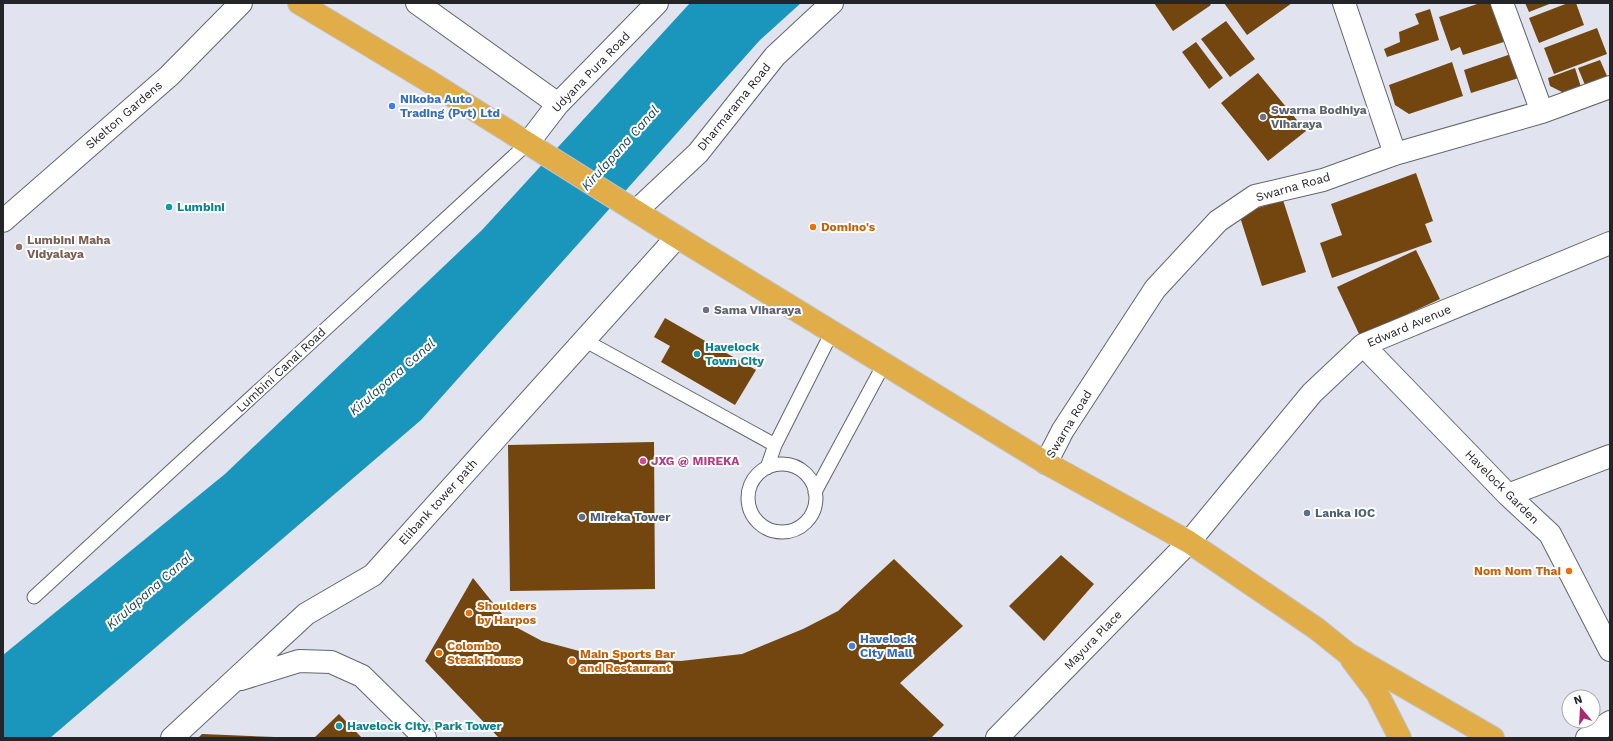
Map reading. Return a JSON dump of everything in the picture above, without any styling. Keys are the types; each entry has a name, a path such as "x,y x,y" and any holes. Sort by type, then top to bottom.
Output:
{"highway":[{"path":"298,3 1046,463 1189,542 1317,629 1348,654 1493,738"},
{"path":"1348,654 1376,693 1400,738"}],"street":[{"name":"Skelton Gardens","path":"3,221 169,76 241,3"},
{"path":"417,3 558,104"},
{"name":"Udyana Pura Road","path":"530,145 558,104 657,3"},
{"name":"Dharmarama Road","path":"629,206 698,152 775,56 832,3"},
{"path":"1344,3 1395,154"},
{"path":"1502,3 1542,112"},
{"name":"Swarna Road","path":"1046,463 1063,430 1155,289 1218,221 1255,196 1323,180 1395,154 1542,112 1610,86"},
{"name":"Elibank tower path","path":"172,738 306,614 373,575 677,237"},
{"name":"Edward Avenue","path":"1189,542 1312,393 1363,345 1610,243"},
{"name":"Havelock Garden","path":"1363,345 1508,495 1550,534 1610,650"},
{"path":"1508,495 1610,456"},
{"name":"Mayura Place","path":"997,738 1189,542"},
{"path":"236,680 299,661 331,662 362,676 425,738"},
{"path":"1586,738 1610,722"}],"lane":[{"name":"Lumbini Canal Road","path":"34,597 530,145"},
{"path":"767,468 775,446 832,332"},
{"path":"584,340 775,446"},
{"path":"815,492 808,476 799,469 789,465 778,464 767,468 758,474 751,483 748,494 748,504 755,520 768,530 780,532 791,531 801,526 809,519 814,508 815,492 884,364"}],"water":[{"name":"Kirulapana Canal","path":"690,3 801,3 760,40 421,420 50,738 3,738 3,655 225,474 482,230"}],"building":[{"path":"1154,3 1209,3 1211,5 1173,31"},
{"path":"1224,3 1292,3 1247,35"},
{"path":"1480,3 1498,3 1510,40 1463,55 1460,47 1451,51 1439,17"},
{"path":"1525,3 1552,3 1529,12"},
{"path":"1568,3 1576,3 1584,25 1539,43 1529,18"},
{"path":"1430,9 1439,40 1387,57 1384,49 1400,42 1399,32 1419,24 1415,14"},
{"path":"1226,21 1255,59 1230,77 1201,39"},
{"path":"1597,28 1607,54 1554,74 1544,48"},
{"path":"1196,42 1223,78 1209,89 1182,52"},
{"path":"1517,52 1525,76 1471,93 1464,70"},
{"path":"1600,60 1607,76 1585,85 1578,68"},
{"path":"1452,62 1463,96 1409,114 1395,105 1389,85"},
{"path":"1575,68 1581,87 1564,93 1550,86 1548,78"},
{"name":"Swarna Bodhiya Viharaya","path":"1258,73 1306,131 1268,161 1221,103"},
{"path":"1416,173 1433,221 1425,224 1432,242 1332,278 1320,243 1342,235 1331,204"},
{"path":"1283,200 1306,272 1262,286 1239,214"},
{"path":"1416,250 1440,299 1360,336 1337,287"},
{"name":"Havelock Town City","path":"665,318 756,370 735,405 661,362 670,346 654,337"},
{"name":"Mireka Tower","path":"654,442 655,589 510,591 508,445"},
{"path":"1061,555 1094,584 1044,641 1009,606"},
{"name":"Havelock City Mall","path":"894,559 963,626 900,683 944,725 931,738 499,738 425,661 473,578 510,624 542,641 609,659 681,661 742,654 803,629 838,611"},
{"name":"Havelock City, Park Tower","path":"339,714 362,738 314,738"},
{"name":"Havelock City, Park Tower","path":"202,734 275,737 275,738 198,738"}],"place":[{"name":"Nikoba Auto Trading (Pvt) Ltd","path":"392,106"},
{"name":"Swarna Bodhiya Viharaya","path":"1263,117"},
{"name":"Lumbini","path":"169,207"},
{"name":"Domino's","path":"813,227"},
{"name":"Lumbini Maha Vidyalaya","path":"19,247"},
{"name":"Sama Viharaya","path":"706,310"},
{"name":"Havelock Town City","path":"697,354"},
{"name":"JXG @ MIREKA","path":"643,461"},
{"name":"Lanka IOC","path":"1307,513"},
{"name":"Mireka Tower","path":"582,517"},
{"name":"Nom Nom Thai","path":"1569,571"},
{"name":"Shoulders by Harpos","path":"469,613"},
{"name":"Havelock City Mall","path":"852,646"},
{"name":"Colombo Steak House","path":"439,653"},
{"name":"Main Sports Bar and Restaurant","path":"572,661"},
{"name":"Havelock City, Park Tower","path":"339,726"}]}
